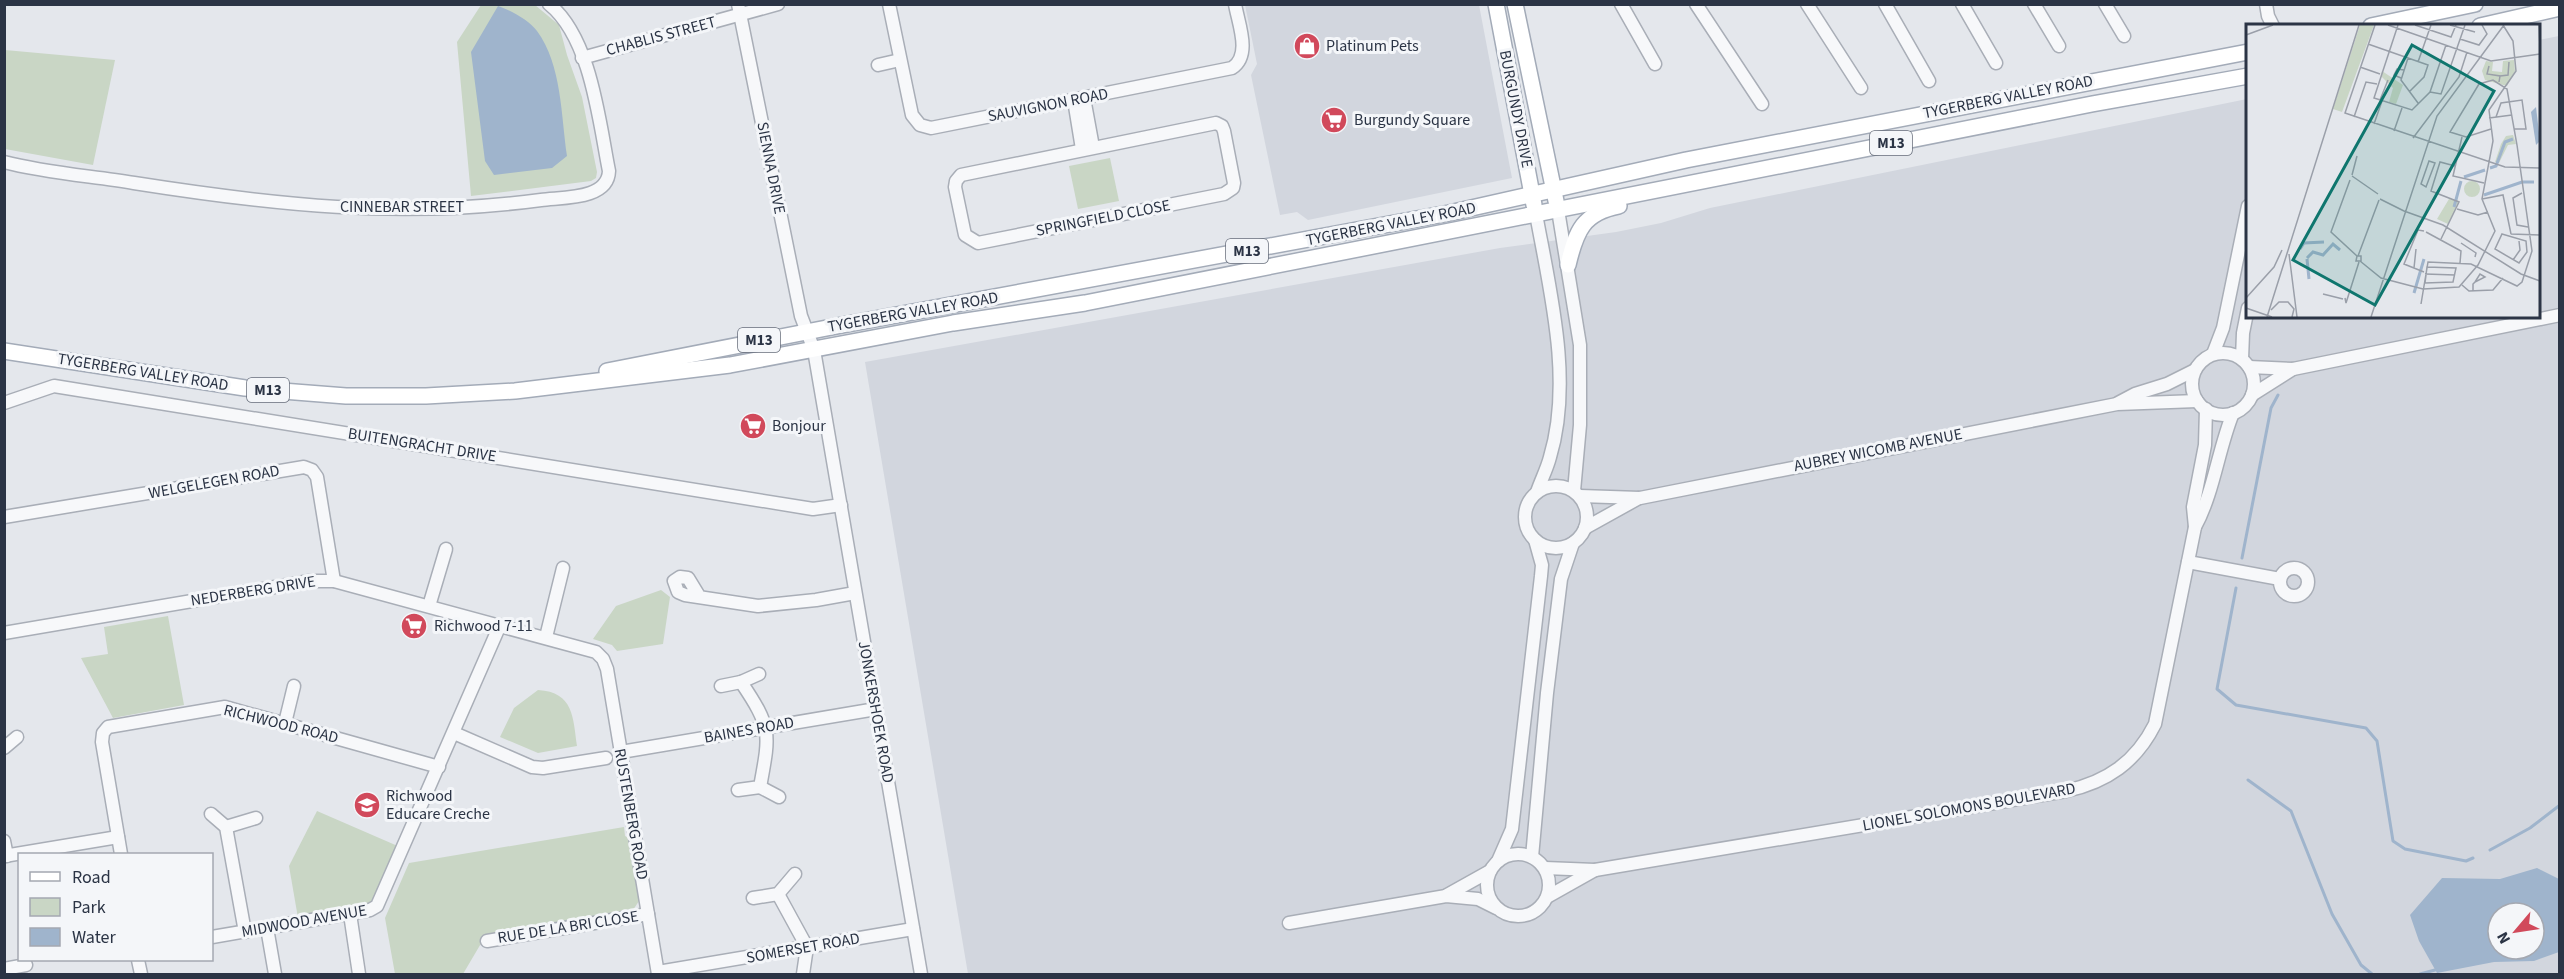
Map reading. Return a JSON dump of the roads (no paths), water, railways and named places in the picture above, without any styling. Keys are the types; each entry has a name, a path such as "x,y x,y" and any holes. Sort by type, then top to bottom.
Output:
{"main road":[{"name":"BURGUNDY DRIVE","path":"1496,4 1536,214"},
{"name":"BURGUNDY DRIVE","path":"1515,4 1558,210"},
{"path":"2380,24 2475,4"},
{"path":"2489,24 2559,8"},
{"name":"TYGERBERG VALLEY ROAD","path":"534,389 608,371 806,332 1118,276 1532,196 1686,160 2246,52"},
{"name":"TYGERBERG VALLEY ROAD","path":"4,351 188,380 297,393 345,396 426,396 534,389 730,365 953,323 1085,303 2246,76"},
{"path":"1568,264 1577,232 1591,217 1614,207 1678,191 1690,183"}],"street":[{"name":"CINNEBAR STREET","path":"4,162 233,199 360,209 441,209 573,196 600,190 609,177 593,92 569,26 549,4"},
{"name":"CHABLIS STREET","path":"582,58 739,10 778,4"},
{"name":"SAUVIGNON ROAD","path":"889,4 912,115 916,123 927,128 1216,72 1237,65 1243,49 1234,4"},
{"path":"1621,4 1655,64"},
{"path":"1695,4 1762,104"},
{"path":"1807,4 1861,88"},
{"path":"1885,4 1929,81"},
{"path":"1962,4 1996,63"},
{"path":"2034,4 2059,46"},
{"path":"2105,4 2124,36"},
{"name":"SIENNA DRIVE","path":"739,10 801,316 814,350"},
{"path":"878,65 900,60"},
{"path":"1079,99 1088,148"},
{"name":"SPRINGFIELD CLOSE","path":"1219,124 1224,131 1234,177 1233,188 1224,194 978,243 965,235 955,187 961,175 1088,148 1219,124"},
{"path":"1532,857 1546,693 1560,590 1573,543 1585,528 1587,509 1577,493 1582,387 1580,345 1558,210"},
{"path":"2213,354 2223,328 2246,211"},
{"path":"1536,214 1558,337 1555,437 1537,492"},
{"path":"2246,314 2243,333 2246,363 2253,376 2252,395 2247,404 2234,413 2220,415 2201,405 2192,388 2194,370 2203,359 2213,354 2223,352 2246,363 2293,369 2559,315"},
{"name":"TYGERBERG VALLEY ROAD","path":"814,350 831,450"},
{"path":"2252,395 2293,369"},
{"name":"AUBREY WICOMB AVENUE","path":"2117,404 2135,394 2167,384 2194,370"},
{"name":"BUITENGRACHT DRIVE","path":"4,403 54,386 813,509 841,505"},
{"name":"AUBREY WICOMB AVENUE","path":"1577,493 1640,498 2117,404 2201,405"},
{"name":"LIONEL SOLOMONS BOULEVARD","path":"2195,527 2193,507 2205,446 2201,405"},
{"name":"LIONEL SOLOMONS BOULEVARD","path":"1545,868 1595,870 2066,791 2101,780 2116,772 2134,756 2155,724 2195,527 2204,510 2224,435 2234,413"},
{"name":"JONKERSHOEK ROAD","path":"831,450 921,975"},
{"name":"WELGELEGEN ROAD","path":"4,517 304,467 312,470 317,477 334,580"},
{"path":"1573,543 1554,548 1544,546 1528,531 1525,521 1530,500 1546,487 1557,485 1577,493"},
{"name":"AUBREY WICOMB AVENUE","path":"1585,528 1640,498"},
{"path":"1446,896 1490,871 1498,861 1512,829 1542,565 1535,540"},
{"path":"429,606 446,549"},
{"path":"2188,562 2280,579"},
{"path":"546,637 563,568"},
{"name":"NEDERBERG DRIVE","path":"4,633 310,581 334,580 590,649 600,656"},
{"path":"699,596 758,606 855,593"},
{"name":"MIDWOOD AVENUE","path":"213,937 370,910 381,900 500,626"},
{"name":"RUSTENBERG ROAD","path":"600,656 607,669 658,973"},
{"path":"722,686 741,682 759,674"},
{"path":"741,682 760,711 766,727 768,745 760,787"},
{"path":"285,723 294,686"},
{"name":"RICHWOOD ROAD","path":"121,853 102,742 103,733 108,728 218,707 234,708 439,767"},
{"name":"BAINES ROAD","path":"621,752 876,709"},
{"path":"454,733 532,767 543,768 606,758"},
{"path":"4,748 17,737"},
{"path":"738,790 760,787 779,797"},
{"path":"211,813 226,828 244,932"},
{"path":"226,828 256,818"},
{"path":"24,853 118,837"},
{"path":"4,841 6,856"},
{"path":"1289,923 1446,896 1479,899 1503,913 1520,917 1536,911 1547,897 1549,888 1545,868 1532,857 1514,854 1498,861"},
{"name":"LIONEL SOLOMONS BOULEVARD","path":"1547,897 1595,870"},
{"path":"1490,871 1487,892 1496,908"},
{"path":"753,898 778,894 795,874"},
{"path":"778,894 807,947 803,975"},
{"path":"350,914 360,975"},
{"name":"RUE DE LA BRI CLOSE","path":"487,941 648,914"},
{"path":"267,928 275,975"},
{"name":"SOMERSET ROAD","path":"658,973 913,929"},
{"path":"4,969 26,965"}],"water":[{"path":"498,6 519,16 534,27 551,59 559,91 567,156 552,168 494,175 485,161 471,52"},
{"path":"2537,868 2559,879 2559,952 2546,957 2546,901 2486,901 2486,961 2534,961 2494,962 2437,973 2419,941 2410,915 2442,878 2500,879"}],"waterway":[{"path":"2242,558 2271,408 2278,395"},
{"path":"2236,588 2217,689 2236,705 2366,728 2377,741 2393,841 2405,849 2466,861 2473,858"},
{"path":"2248,780 2291,811 2332,914 2361,965 2372,974"},
{"path":"2490,850 2530,828 2560,805"},
{"path":"2420,974 2435,970"}],"place":[{"name":"Platinum Pets","path":"1307,46"},
{"name":"Burgundy Square","path":"1334,120"},
{"name":"Bonjour","path":"753,426"},
{"name":"Richwood 7-11","path":"414,626"},
{"name":"Richwood Educare Creche","path":"367,805"}]}
